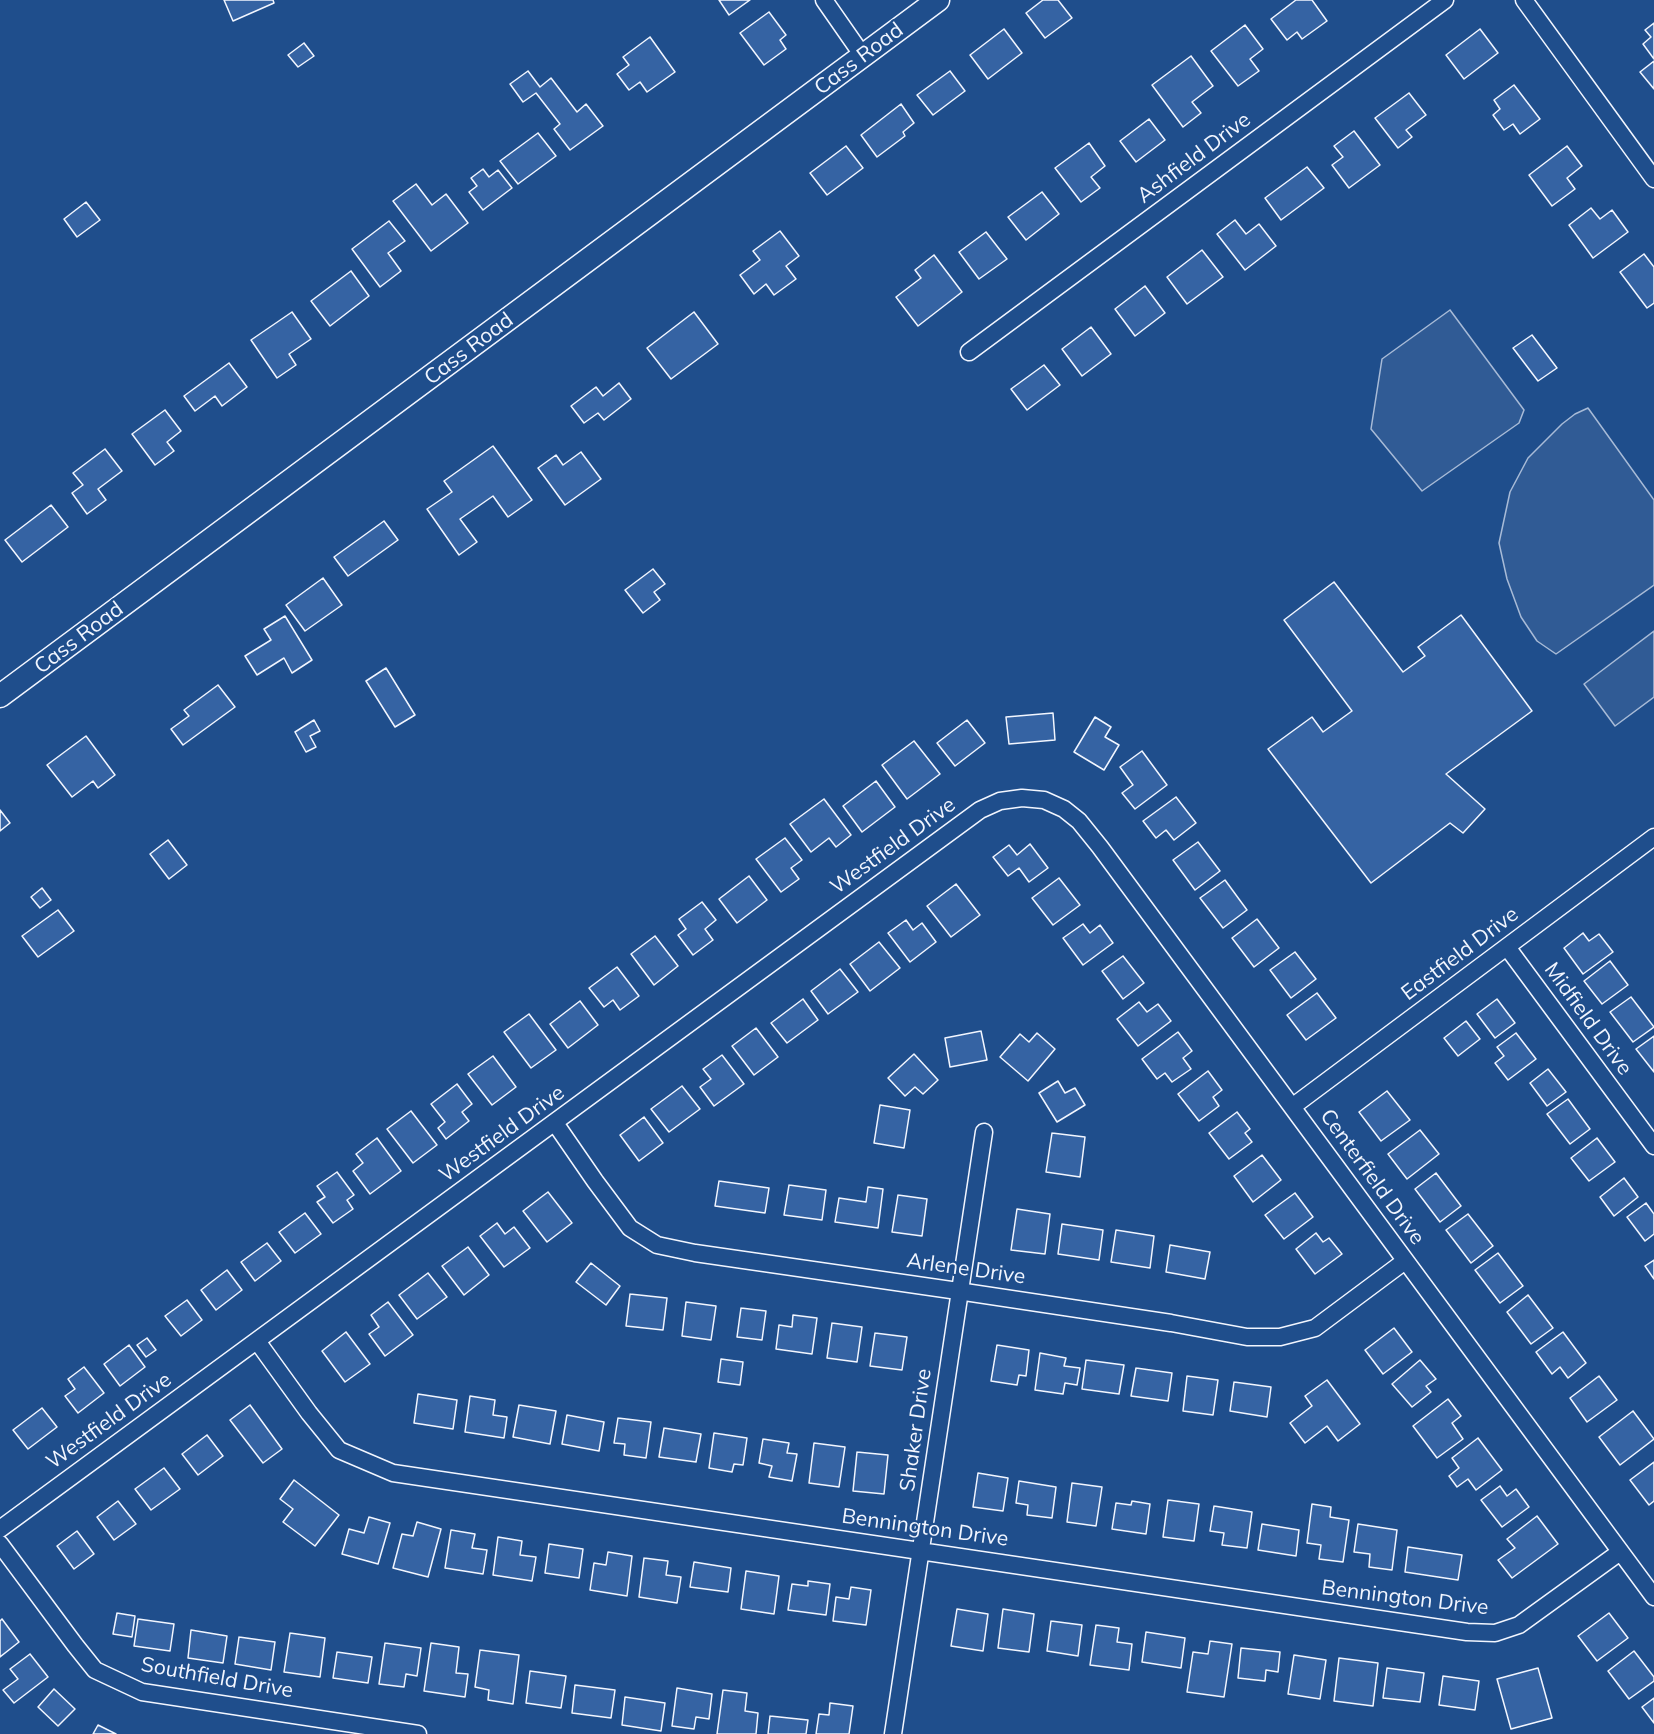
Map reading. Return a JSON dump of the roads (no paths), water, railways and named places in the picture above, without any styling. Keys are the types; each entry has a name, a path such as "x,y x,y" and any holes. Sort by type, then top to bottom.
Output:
{"street":[{"path":"824,0 862,56"},
{"name":"Cass Road","path":"0,696 938,0"},
{"name":"Ashfield Drive","path":"969,352 1445,0"},
{"path":"1524,0 1654,178"},
{"name":"Westfield Drive","path":"0,1529 980,810 1000,801 1022,798 1039,799"},
{"name":"Centerfield Drive","path":"1039,799 1064,809 1079,821 1654,1597"},
{"name":"Eastfield Drive","path":"1292,1107 1654,837"},
{"name":"Midfield Drive","path":"1507,947 1654,1146"},
{"name":"Arlene Drive","path":"555,1123 630,1227 657,1245 695,1253 1247,1336 1280,1337 1315,1328 1406,1261"},
{"name":"Shaker Drive","path":"893,1734 958,1291 984,1132"},
{"name":"Bennington Drive","path":"257,1341 339,1450 393,1473 1467,1632 1495,1633 1519,1625 1620,1552"},
{"name":"Southfield Drive","path":"0,1544 95,1670 142,1692 418,1734"}]}
